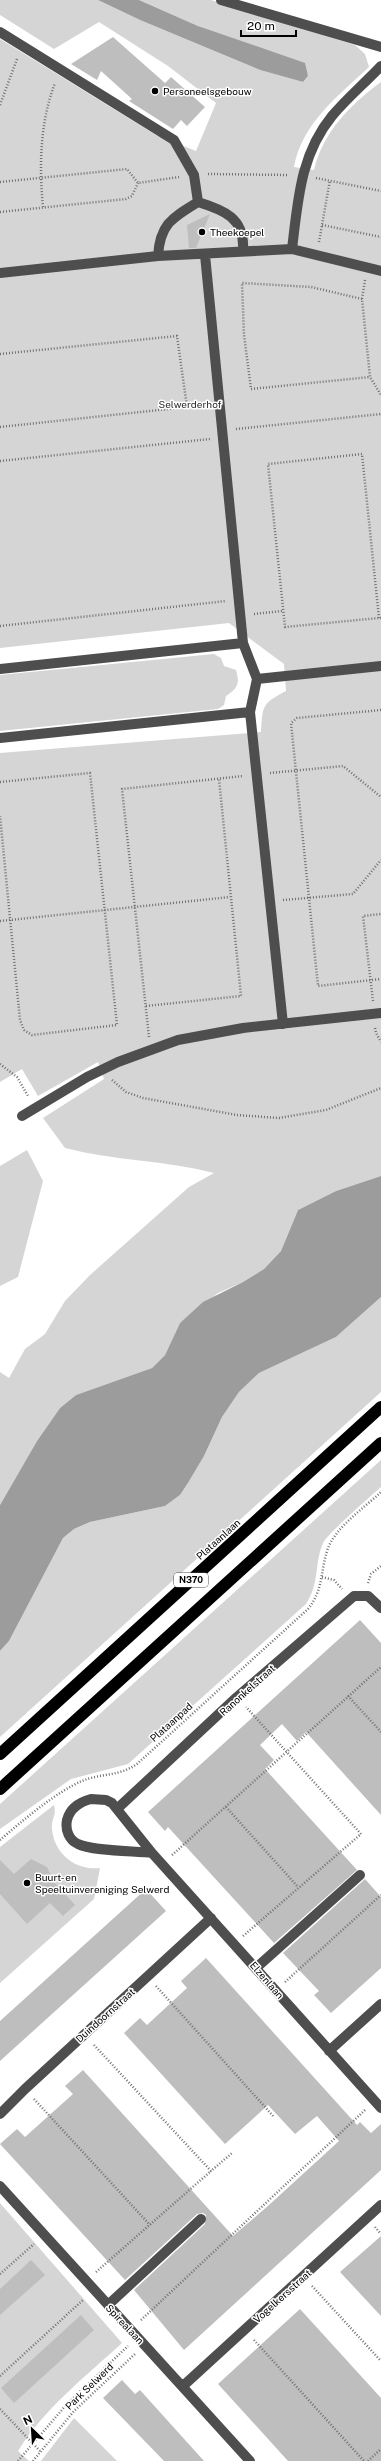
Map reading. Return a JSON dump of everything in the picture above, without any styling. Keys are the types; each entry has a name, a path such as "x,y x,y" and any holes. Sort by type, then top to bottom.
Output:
{"highway":[{"name":"Plataanlaan","path":"0,1754 381,1407"},
{"name":"N370","path":"0,1789 381,1443"}],"street":[{"path":"221,0 381,47"},
{"path":"0,32 174,140 194,175 198,202"},
{"path":"292,249 302,175 308,155 332,117 381,66"},
{"path":"158,256 159,240 170,220 198,202 219,208 234,219 244,236 243,250"},
{"path":"0,273 158,256 205,255 243,250 292,249 367,266 381,271"},
{"path":"205,255 218,404 240,600 243,643 257,679 250,712 282,1024"},
{"path":"0,669 243,643"},
{"path":"257,679 381,666"},
{"path":"0,738 250,712"},
{"path":"22,1116 106,1068 150,1049 178,1040 243,1028 378,1014"},
{"path":"364,1594 372,1598 381,1608"},
{"name":"Ranonkelstraat","path":"118,1808 237,1697 351,1599 364,1594"},
{"name":"Elzenlaan","path":"152,1853 83,1846 78,1844 66,1830 67,1818 77,1805 91,1799 106,1800 118,1808 152,1853 378,2104"},
{"path":"256,1968 360,1875"},
{"name":"Duindoornstraat","path":"0,2114 84,2034 211,1918"},
{"path":"330,2051 381,2004"},
{"name":"Spirealaan","path":"0,2186 250,2461"},
{"name":"Vogelkersstraat","path":"183,2386 381,2205"},
{"path":"108,2305 201,2219"}],"path":[{"path":"0,105 22,46"},
{"path":"43,207 40,177 43,130 49,98 61,70"},
{"path":"317,254 330,180"},
{"path":"0,212 126,199 132,196 138,183"},
{"path":"322,224 381,237"},
{"path":"367,266 362,299 370,377 381,395"},
{"path":"362,299 311,287 242,283 244,335 251,389 370,377"},
{"path":"0,354 176,336 187,408"},
{"path":"0,427 218,404"},
{"path":"0,461 381,414"},
{"path":"362,454 380,618 285,627 282,611 268,464 362,454"},
{"path":"0,626 240,600"},
{"path":"241,615 282,611"},
{"path":"381,710 297,718 291,723 318,986 381,979"},
{"path":"150,1049 136,907 122,788 343,766 381,797"},
{"path":"0,782 90,773 117,1025 32,1035 24,1030 20,1020 0,816"},
{"path":"146,1006 241,996 219,779"},
{"path":"270,900 352,894 381,860"},
{"path":"0,921 230,897"},
{"path":"381,914 363,916 371,980 378,1014 376,1033 381,1042"},
{"path":"0,1064 17,1077 35,1108"},
{"path":"106,1068 113,1081 126,1092 143,1098 237,1115 279,1118 326,1110 381,1088"},
{"name":"Plataanpad","path":"0,1840 73,1786 95,1777 114,1775 137,1764 308,1609 318,1594 328,1548 337,1534 381,1492"},
{"path":"364,1594 372,1574 381,1566"},
{"path":"322,1577 337,1583 351,1599"},
{"path":"163,1864 381,1667"},
{"path":"348,1696 381,1732"},
{"path":"234,1943 361,1834 237,1697"},
{"path":"226,1807 298,1887"},
{"path":"275,1990 381,1895"},
{"path":"148,1977 274,2117"},
{"path":"84,2034 211,2170"},
{"path":"25,2089 150,2225"},
{"path":"130,2330 378,2104"},
{"path":"86,2281 232,2153"},
{"path":"0,2274 44,2234"},
{"path":"304,2276 381,2361"},
{"path":"0,2376 94,2290"},
{"path":"245,2330 364,2461"},
{"path":"18,2461 66,2404 137,2337"},
{"name":"Park Selwerd","path":"33,2461 74,2411 145,2345"},
{"path":"0,2409 40,2451"},
{"path":"368,2461 381,2449"}],"green space":[{"name":"Selwerderhof","path":"0,0 98,0 140,20 260,70 303,82 308,76 305,68 198,26 139,0 211,0 355,45 365,54 369,67 323,111 313,124 298,151 294,167 314,170 324,143 339,120 359,100 381,82 381,1176 336,1191 298,1210 281,1251 264,1269 243,1282 218,1293 180,1323 165,1355 152,1368 76,1395 60,1408 37,1441 0,1505 0,1372 9,1378 25,1349 45,1334 65,1301 90,1275 189,1187 214,1173 177,1165 102,1156 65,1148 43,1118 104,1079 98,1062 38,1096 22,1069 0,1082 0,753 261,732 262,716 265,707 272,699 286,691 284,664 229,623 0,648 0,39 156,135 196,151 216,103 168,66 99,22 54,49 0,15"},
{"path":"214,654 221,658 224,666 236,670 238,679 237,685 233,691 226,696 224,705 218,709 0,731 0,675"},
{"path":"27,1150 43,1181 18,1277 0,1286 0,1166"},
{"path":"381,1297 381,1392 0,1737 0,1651 9,1641 63,1538 74,1529 90,1522 165,1506 180,1495 204,1456 222,1417 239,1392 259,1373 336,1337"},
{"path":"381,1460 381,1487 326,1538 323,1543 320,1551 313,1589 306,1604 128,1764 71,1779 0,1829 0,1804"},
{"path":"54,1805 55,1812 52,1822 52,1829 57,1846 61,1853 67,1859 82,1867 100,1868 94,1899 0,1983 0,1847"},
{"path":"0,2203 122,2343 66,2394 28,2436 18,2451 29,2461 0,2461"},
{"path":"74,2418 117,2461 41,2461"}],"shaded area":[{"path":"98,0 139,0 198,26 305,63 308,76 303,82 260,70 140,20"},
{"path":"381,1176 381,1297 336,1337 259,1373 239,1392 222,1417 204,1456 180,1495 165,1506 90,1522 74,1529 63,1538 9,1641 0,1651 0,1505 37,1441 60,1408 76,1395 152,1368 165,1355 180,1323 203,1302 243,1282 264,1269 281,1251 298,1210 336,1191"}],"building":[{"name":"Personeelsgebouw","path":"113,37 165,83 171,77 205,107 187,126 181,120 173,129 129,101 132,99 101,71 97,80 71,64"},
{"path":"210,214 196,248 189,248 187,225"},
{"path":"360,1620 381,1643 381,1815 306,1732 297,1741 282,1724 260,1745 274,1760 265,1769 357,1870 274,1943 168,1827 165,1831 148,1812"},
{"name":"Buurt- en Speeltuinvereniging Selwerd","path":"31,1859 47,1867 54,1882 75,1905 63,1916 50,1903 27,1924 0,1894 0,1860 14,1874"},
{"path":"365,1879 381,1897 381,1968 331,2013 314,1995 319,1991 283,1953"},
{"path":"146,1889 166,1911 0,2061 0,2021"},
{"path":"206,1958 357,2125 360,2122 371,2133 381,2124 381,2170 184,2350 134,2290 205,2224 206,2215 203,2213 197,2214 125,2280 0,2144 17,2129 25,2137 73,2094 65,2086 83,2070 233,2236 269,2205 339,2141 317,2116 295,2134 268,2105 225,2144 124,2033 140,2018 147,2025 187,1988 181,1981"},
{"path":"381,2236 381,2316 340,2272"},
{"path":"31,2260 45,2275 0,2315 0,2289"},
{"path":"300,2309 381,2398 381,2461 288,2461 218,2384"},
{"path":"81,2315 94,2330 14,2403 1,2388"},
{"path":"122,2380 135,2394 140,2390 204,2461 164,2461 103,2398"}],"place":[{"name":"Personeelsgebouw","path":"155,91"},
{"name":"Theekoepel","path":"202,232"},
{"name":"Buurt- en Speeltuinvereniging Selwerd","path":"27,1883"}]}
